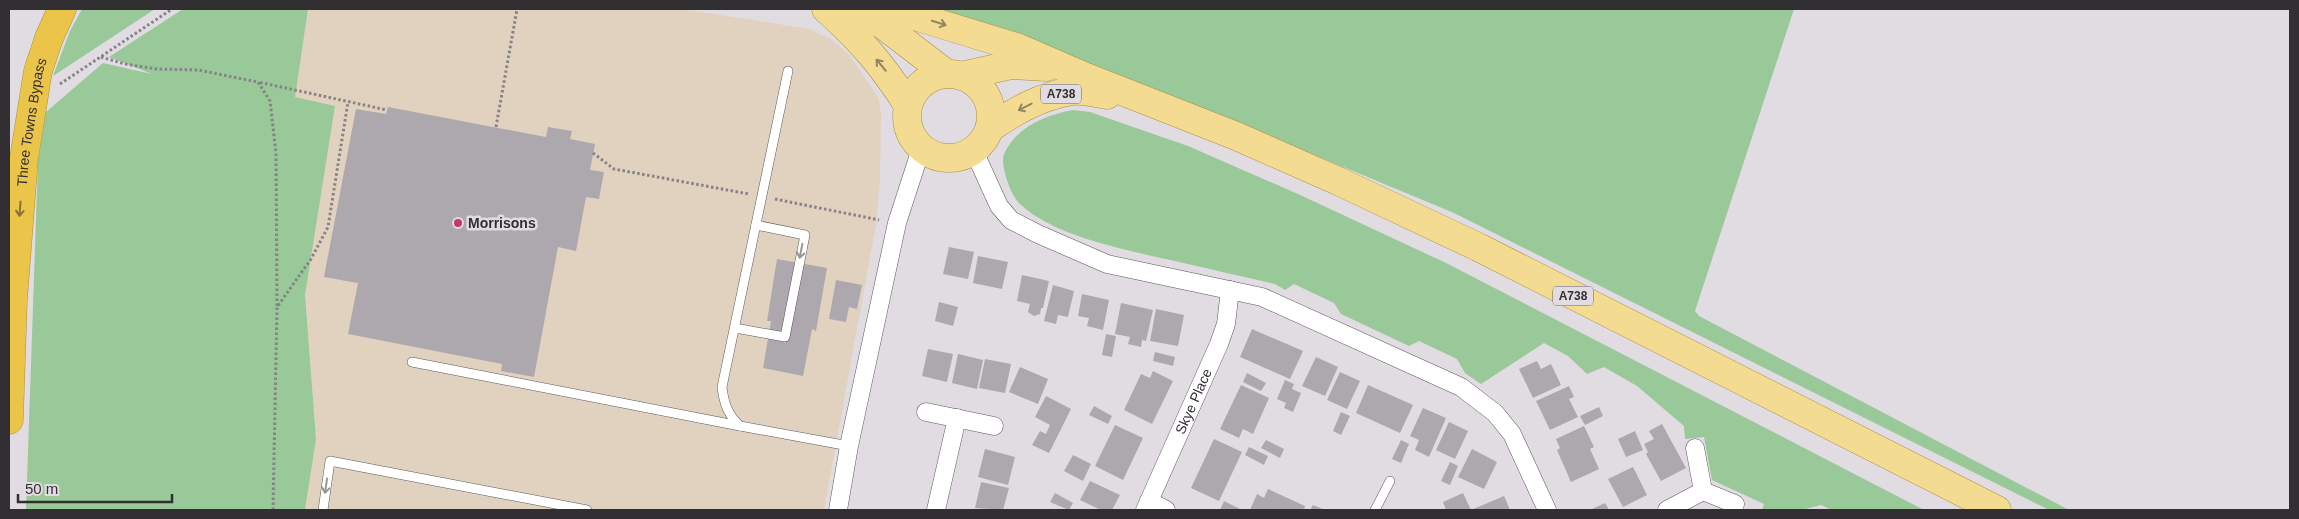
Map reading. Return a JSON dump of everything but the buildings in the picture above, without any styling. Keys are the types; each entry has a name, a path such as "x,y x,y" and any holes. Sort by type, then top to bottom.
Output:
{"highway":[{"name":"Three Towns Bypass","path":"9,420 13,300 24,158 38,71 49,38 62,9"}],"main road":[{"path":"826,9 864,44 887,72 908,105 908,129 913,140 921,148 933,156 947,159 961,157 974,151"},
{"path":"841,9 867,16 883,25 954,75 973,82 983,91 989,102 990,128"},
{"path":"892,9 1019,48 1086,77"},
{"name":"A738","path":"908,105 913,93 922,83 934,77 1011,65 1045,66 1086,77 1279,154 1478,247 1997,510"},
{"name":"A738","path":"974,151 984,141 990,128 1037,100 1073,91 1141,98"}],"street":[{"path":"838,510 849,446 897,224 921,148"},
{"path":"974,151 999,206 1011,220 1107,264 1262,297 1461,387 1495,413 1512,434 1547,510"},
{"name":"Skye Place","path":"1147,506 1220,344 1226,324 1230,290"},
{"path":"926,412 994,426"},
{"path":"936,510 957,418"},
{"path":"1696,448 1703,491"},
{"path":"1667,510 1703,491 1735,504"},
{"path":"1147,506 1166,510"}],"lane":[{"path":"740,426 727,411 722,387 736,328 788,71"},
{"path":"736,328 785,337 804,235 756,225"},
{"path":"412,362 849,446"},
{"path":"323,510 330,461 587,510"},
{"path":"1375,510 1390,480"}],"path":[{"path":"172,9 101,57 149,68 198,70 387,110"},
{"path":"496,127 517,9"},
{"path":"258,82 270,101 276,153 277,307 273,510"},
{"path":"277,307 311,259 328,227 348,102"},
{"path":"593,153 614,169 897,224"}],"shaded area":[{"path":"308,9 681,9 810,29 830,39 848,53 878,97 881,113 880,179 876,225 824,510 305,510 316,439 305,295 335,106 294,97"}],"green space":[{"path":"82,9 155,9 53,76 70,31"},
{"path":"183,9 308,9 295,97 335,106 305,295 316,439 305,510 26,510 38,161 46,112 103,63 152,74 109,57"},
{"path":"918,9 1794,9 1695,311 1699,316 2069,510 2049,510 1454,213 1206,110"},
{"path":"1073,110 1090,112 1188,146 1298,194 1446,263 1924,510 1832,510 1821,505 1802,510 1762,510 1764,504 1712,480 1704,437 1685,439 1684,426 1637,386 1604,367 1587,374 1568,356 1544,343 1481,384 1465,373 1457,359 1419,341 1409,346 1341,314 1334,303 1294,284 1285,290 1275,284 1095,242 1053,226 1035,216 1015,198 1006,177 1003,158 1017,135 1025,129 1053,115"}],"place":[{"name":"Morrisons","path":"458,223"}]}
